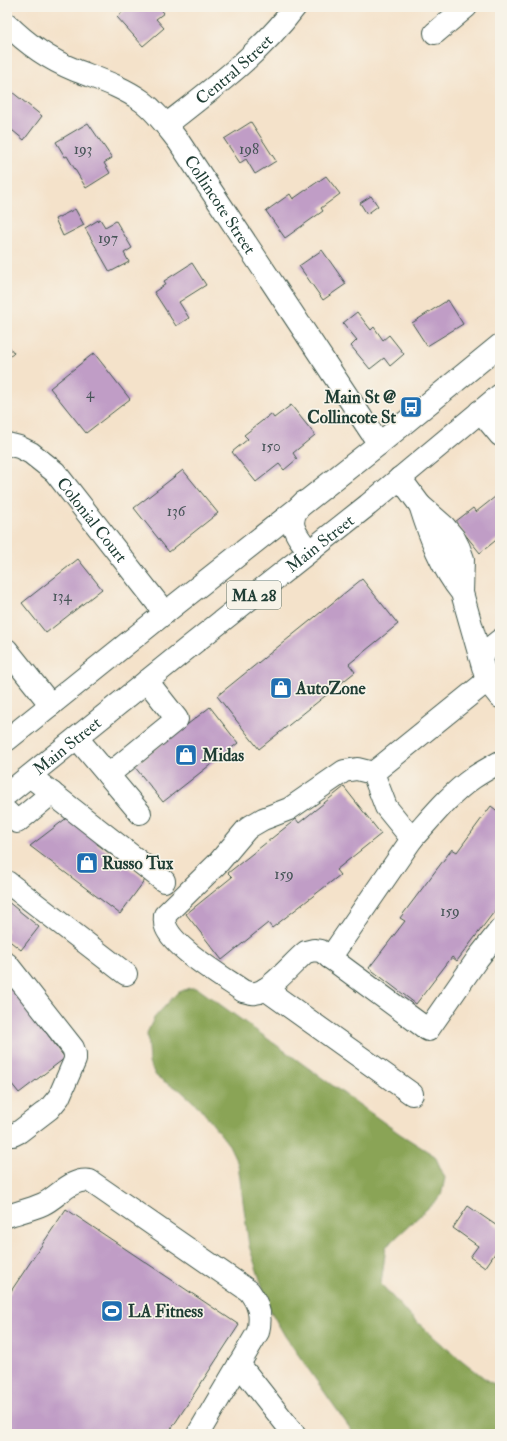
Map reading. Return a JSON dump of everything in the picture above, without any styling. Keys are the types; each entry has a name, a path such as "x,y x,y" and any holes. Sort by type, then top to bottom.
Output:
{"main road":[{"name":"Central Street","path":"166,125 252,55 283,23 295,7"},
{"path":"435,33 466,7"},
{"name":"Collincote Street","path":"9,29 52,58 75,70 108,82 140,100 166,125 379,444"},
{"name":"MA 28","path":"7,740 305,501 379,444 500,345"},
{"name":"Main Street","path":"7,794 400,478 500,395"},
{"path":"480,411 500,436"},
{"name":"Colonial Court","path":"7,444 19,447 31,453 55,472 165,613"},
{"path":"400,478 420,504 444,526 454,538 459,548 463,559 462,593 480,656 494,689 373,773 357,769 344,771 289,808 251,826 219,862 165,915 164,920 166,928 180,945 192,956 243,991 254,993 265,989 306,952 317,950 428,1030 478,958 500,930"},
{"path":"305,501 298,507 295,513 294,526 297,536 309,551"},
{"path":"480,656 500,640"},
{"path":"7,650 51,705"},
{"path":"108,775 177,719 147,681"},
{"path":"77,738 140,813"},
{"path":"330,958 412,839 446,802 473,778 498,768"},
{"path":"373,773 386,807 412,839"},
{"path":"30,776 164,880"},
{"path":"10,821 52,793"},
{"path":"7,882 126,974"},
{"path":"7,964 73,1048 76,1056 62,1091 54,1103 19,1132 13,1135 7,1135"},
{"path":"265,989 412,1094"},
{"path":"7,1216 35,1208 46,1203 78,1182 86,1180 95,1184 244,1286 254,1297 260,1310 260,1325 255,1339 198,1434"},
{"path":"239,1364 294,1434"}],"green space":[{"path":"189,988 196,988 200,990 400,1134 435,1156 445,1178 441,1196 386,1247 381,1284 407,1313 445,1347 488,1381 500,1387 500,1434 354,1434 285,1336 270,1310 249,1246 238,1164 229,1145 200,1108 180,1090 156,1076 149,1063 147,1033 154,1018 177,993"}],"building":[{"path":"128,7 133,7 137,12 142,7 159,7 164,13 156,19 164,28 143,46 117,17"},
{"path":"7,88 42,116 24,140 7,126"},
{"path":"251,122 276,161 255,174 246,159 240,163 224,139"},
{"path":"88,123 112,158 104,163 110,173 86,188 67,156 65,157 56,142"},
{"path":"326,176 340,194 321,208 323,211 285,238 266,211 290,194 293,199"},
{"path":"371,196 378,206 367,214 360,203"},
{"path":"75,209 84,225 63,236 55,219"},
{"path":"100,219 105,227 116,221 132,248 124,253 129,262 110,272 85,228"},
{"path":"322,250 346,284 323,300 299,266"},
{"path":"192,263 206,285 179,302 189,318 176,326 154,292 166,284 164,281"},
{"path":"448,300 463,324 427,346 412,323"},
{"path":"357,312 371,330 374,327 383,340 389,335 404,354 390,366 384,358 370,369 351,346 357,340 343,323"},
{"path":"7,344 14,353 7,359"},
{"path":"94,353 130,399 86,433 50,388"},
{"path":"291,405 315,435 293,453 297,459 284,470 279,464 256,482 232,452 248,439 244,435 271,414 274,418"},
{"path":"183,470 218,513 169,552 134,508"},
{"path":"500,493 500,537 480,553 455,522 473,508 476,512"},
{"path":"78,559 102,589 46,633 22,603"},
{"name":"AutoZone","path":"362,579 398,624 349,664 355,672 259,749 217,696"},
{"name":"Midas","path":"210,707 238,743 163,802 134,766"},
{"path":"344,787 381,834 336,870 340,875 272,928 268,923 222,960 186,914 232,877 228,873 296,819 299,823"},
{"path":"491,806 500,813 500,904 457,961 452,957 416,1004 369,968 405,921 400,918 452,849 457,852"},
{"name":"Russo Tux","path":"68,817 98,839 97,844 145,880 120,914 30,846"},
{"path":"7,901 39,927 21,950 7,939"},
{"path":"7,980 65,1058 19,1093 7,1078"},
{"path":"468,1206 500,1228 500,1246 485,1268 470,1257 478,1246 453,1228"},
{"name":"LA Fitness","path":"66,1209 239,1325 168,1434 7,1434 7,1297"}],"place":[{"name":"Main St @ Collincote St","path":"411,407"},
{"name":"AutoZone","path":"281,688"},
{"name":"Midas","path":"186,755"},
{"name":"Russo Tux","path":"87,863"},
{"name":"LA Fitness","path":"112,1311"}]}
